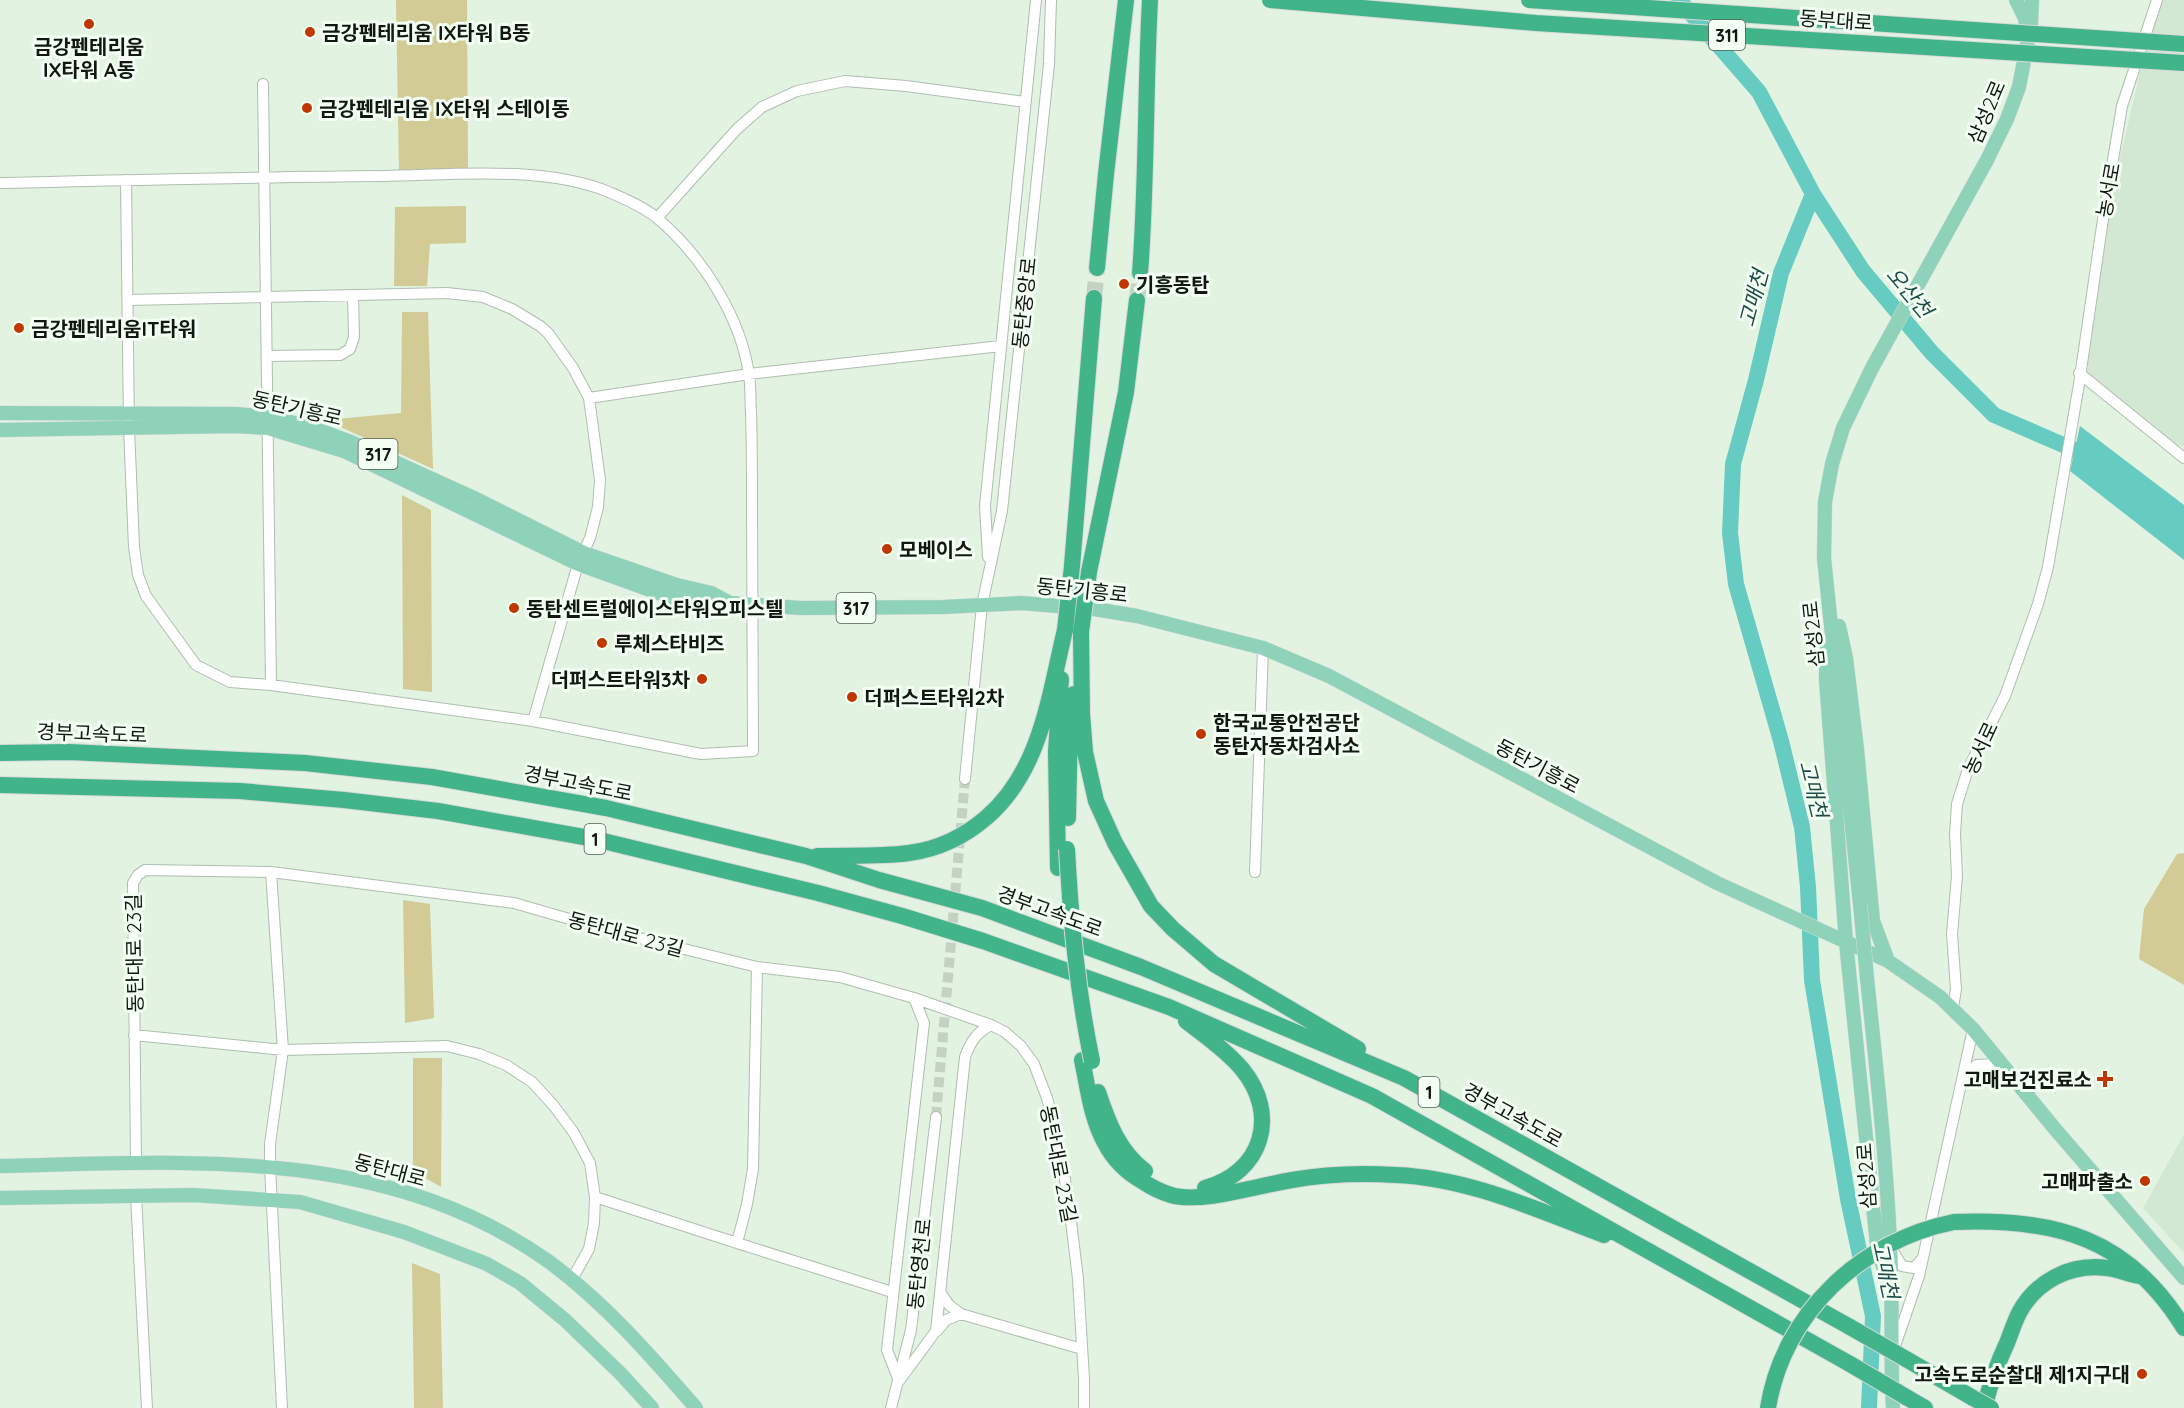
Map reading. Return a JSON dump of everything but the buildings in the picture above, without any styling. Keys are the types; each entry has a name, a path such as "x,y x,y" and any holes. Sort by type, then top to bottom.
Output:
{"highway":[{"path":"1140,273 1150,0"},
{"name":"동부대로","path":"1270,0 1536,23 2184,63"},
{"name":"동부대로","path":"1529,0 2184,44"},
{"path":"1097,268 1126,1"},
{"path":"1094,298 1072,566 1073,631 1067,849 1073,944 1087,1061 1095,1119 1105,1144 1119,1163 1134,1177 1173,1196 1197,1197 1293,1179 1327,1176 1398,1175 1442,1180 1491,1194 1650,1251"},
{"path":"806,856 909,853 930,849 959,838 985,819 1009,795 1031,757 1073,631 1089,572 1126,392 1137,300"},
{"path":"1073,631 1056,751 1058,868 1062,933 1087,1061 1115,1136 1127,1155 1142,1169 1162,1182 1184,1189 1204,1189 1221,1184 1239,1172 1254,1155 1261,1136 1262,1115 1258,1096 1243,1070 1223,1050 1169,1007"},
{"path":"1073,631 1085,752 1096,801 1115,843 1151,906 1173,930 1214,964 1266,993 1404,1078"},
{"name":"경부고속도로","path":"0,753 69,752 305,763 432,777 606,808 806,856 879,880 982,908 1141,967 1404,1078 1850,1327 1898,1359 1990,1408"},
{"name":"1","path":"0,785 240,792 438,810 595,839 807,890 983,941 1169,1007 1384,1102 1925,1408"},
{"path":"1768,1408 1774,1382 1791,1340 1823,1295 1842,1275 1896,1240 1920,1230 1954,1222 1996,1220 2023,1223 2068,1233 2101,1246 2145,1278 2170,1305 2184,1328"},
{"path":"1979,1403 1995,1372 2019,1313 2029,1297 2046,1281 2066,1272 2085,1268 2107,1268 2145,1278"}],"main road":[{"path":"2016,0 2025,18 2028,38"},
{"name":"삼성2로","path":"1893,1408 1898,1359 1891,1296 1886,1171 1824,558 1825,502 1832,464 1843,428 1872,368 2007,120 2019,87 2032,0"},
{"name":"동탄기흥로","path":"0,413 236,414 268,423"},
{"name":"동탄기흥로","path":"0,430 235,426 268,423 308,426 351,441 472,497 581,559 711,593 730,603 801,608 1022,603 1094,609 1137,615 1263,648 1329,676 1717,883 1887,962 1953,1008 1973,1029 2063,1138 2184,1278"},
{"path":"1824,558 1826,680 1841,940 1877,1245 1891,1296"},
{"path":"1824,558 1846,658 1873,921 1887,962"},
{"name":"동탄대로","path":"0,1166 198,1162 270,1166 371,1182 458,1212 496,1229 549,1262 635,1339 696,1408"},
{"path":"0,1198 193,1195 300,1202 404,1232 487,1263 520,1282 565,1320 621,1374 648,1406"}],"street":[{"path":"988,573 985,506 1036,0"},
{"name":"동탄중앙로","path":"982,605 1002,511 1049,64 1051,0"},
{"name":"농서로","path":"1953,1008 1956,989 1952,934 1957,876 1955,834 1957,804 1968,769 2005,696 2038,604 2048,567 2122,106 2157,0"},
{"path":"657,218 737,129 762,107 797,91 845,81 906,86 1025,102"},
{"path":"263,84 271,685"},
{"path":"0,183 126,180 265,177 547,176 575,181 608,192 641,207 657,218 690,250 715,285 736,327 749,374 753,751 701,754 533,721 271,685 230,682 196,665 146,596 138,575 134,547 129,428 126,180"},
{"path":"128,300 447,293 483,297 512,309 548,333 573,368 589,398 596,443 599,489 598,507 533,721"},
{"path":"267,356 340,355 350,349 354,337 353,295"},
{"path":"589,398 749,374 1001,346"},
{"path":"2079,379 2184,458"},
{"path":"965,779 982,605"},
{"path":"1255,872 1263,648"},
{"name":"동탄대로 23길","path":"136,1163 133,883 145,870 271,872 514,903 611,931 757,967 840,977 914,998 991,1025 1005,1032 1021,1046 1034,1064 1056,1131 1068,1196 1081,1311 1084,1408"},
{"path":"271,872 283,1050 270,1144 282,1408"},
{"path":"737,1243 753,1169 757,967"},
{"path":"899,1381 887,1350 924,1023 914,998"},
{"path":"936,1331 965,1057 970,1042 979,1032 991,1025"},
{"path":"1898,1359 1909,1307 1924,1254 1973,1029"},
{"path":"134,1035 283,1050 447,1046 479,1054 506,1065 532,1082 554,1106 574,1133 590,1163 595,1197 594,1223 589,1249 571,1281"},
{"path":"1962,1082 1976,1065 1995,1064 2004,1067"},
{"name":"동탄영천로","path":"891,1408 911,1330 936,1117"},
{"path":"136,1196 147,1408"},
{"path":"595,1197 892,1292"},
{"path":"1890,1246 1902,1266 1908,1269 1919,1264 1924,1254"},
{"path":"940,1292 949,1305 961,1314 1082,1349"},
{"path":"899,1381 946,1320 961,1314"}],"shaded area":[{"path":"396,0 467,0 468,171 399,174"},
{"path":"2155,0 2184,0 2184,446 2169,445 2086,372 2106,218"},
{"path":"466,206 466,243 430,244 427,286 394,286 395,207"},
{"path":"402,312 428,312 433,469 325,420 401,413"},
{"path":"402,495 431,510 432,692 403,689"},
{"path":"2184,853 2184,985 2139,959 2144,909 2177,854"},
{"path":"403,900 430,904 434,1018 405,1023"},
{"path":"413,1058 442,1058 441,1187 413,1171"},
{"path":"2184,1134 2184,1253 2143,1208"},
{"path":"412,1263 440,1274 443,1408 414,1408"}],"water":[{"path":"2080,426 2184,505 2184,560 2070,471"}],"waterway":[{"name":"오산천","path":"1679,0 1759,92 1813,194 1863,271 1932,353 1994,415 2075,450 2093,464"},
{"name":"고매천","path":"1813,194 1781,273 1756,380 1733,464 1730,533 1736,584 1781,741 1802,827 1808,887 1812,980 1848,1199 1873,1316 1869,1408"}],"tunnel":[{"path":"1094,298 1097,268"},
{"path":"1137,300 1140,273"},
{"path":"936,1117 965,779"}],"place":[{"name":"금강펜테리움 IX타워 A동","path":"89,24"},
{"name":"금강펜테리움 IX타워 B동","path":"310,32"},
{"name":"금강펜테리움 IX타워 스테이동","path":"307,108"},
{"name":"기흥동탄","path":"1124,284"},
{"name":"금강펜테리움IT타워","path":"19,328"},
{"name":"모베이스","path":"887,549"},
{"name":"동탄센트럴에이스타워오피스텔","path":"514,608"},
{"name":"루체스타비즈","path":"602,643"},
{"name":"더퍼스트타워3차","path":"702,679"},
{"name":"더퍼스트타워2차","path":"852,697"},
{"name":"한국교통안전공단 동탄자동차검사소","path":"1201,734"},
{"name":"고매보건진료소","path":"2105,1079"},
{"name":"고매파출소","path":"2145,1181"},
{"name":"고속도로순찰대 제1지구대","path":"2142,1374"}]}
